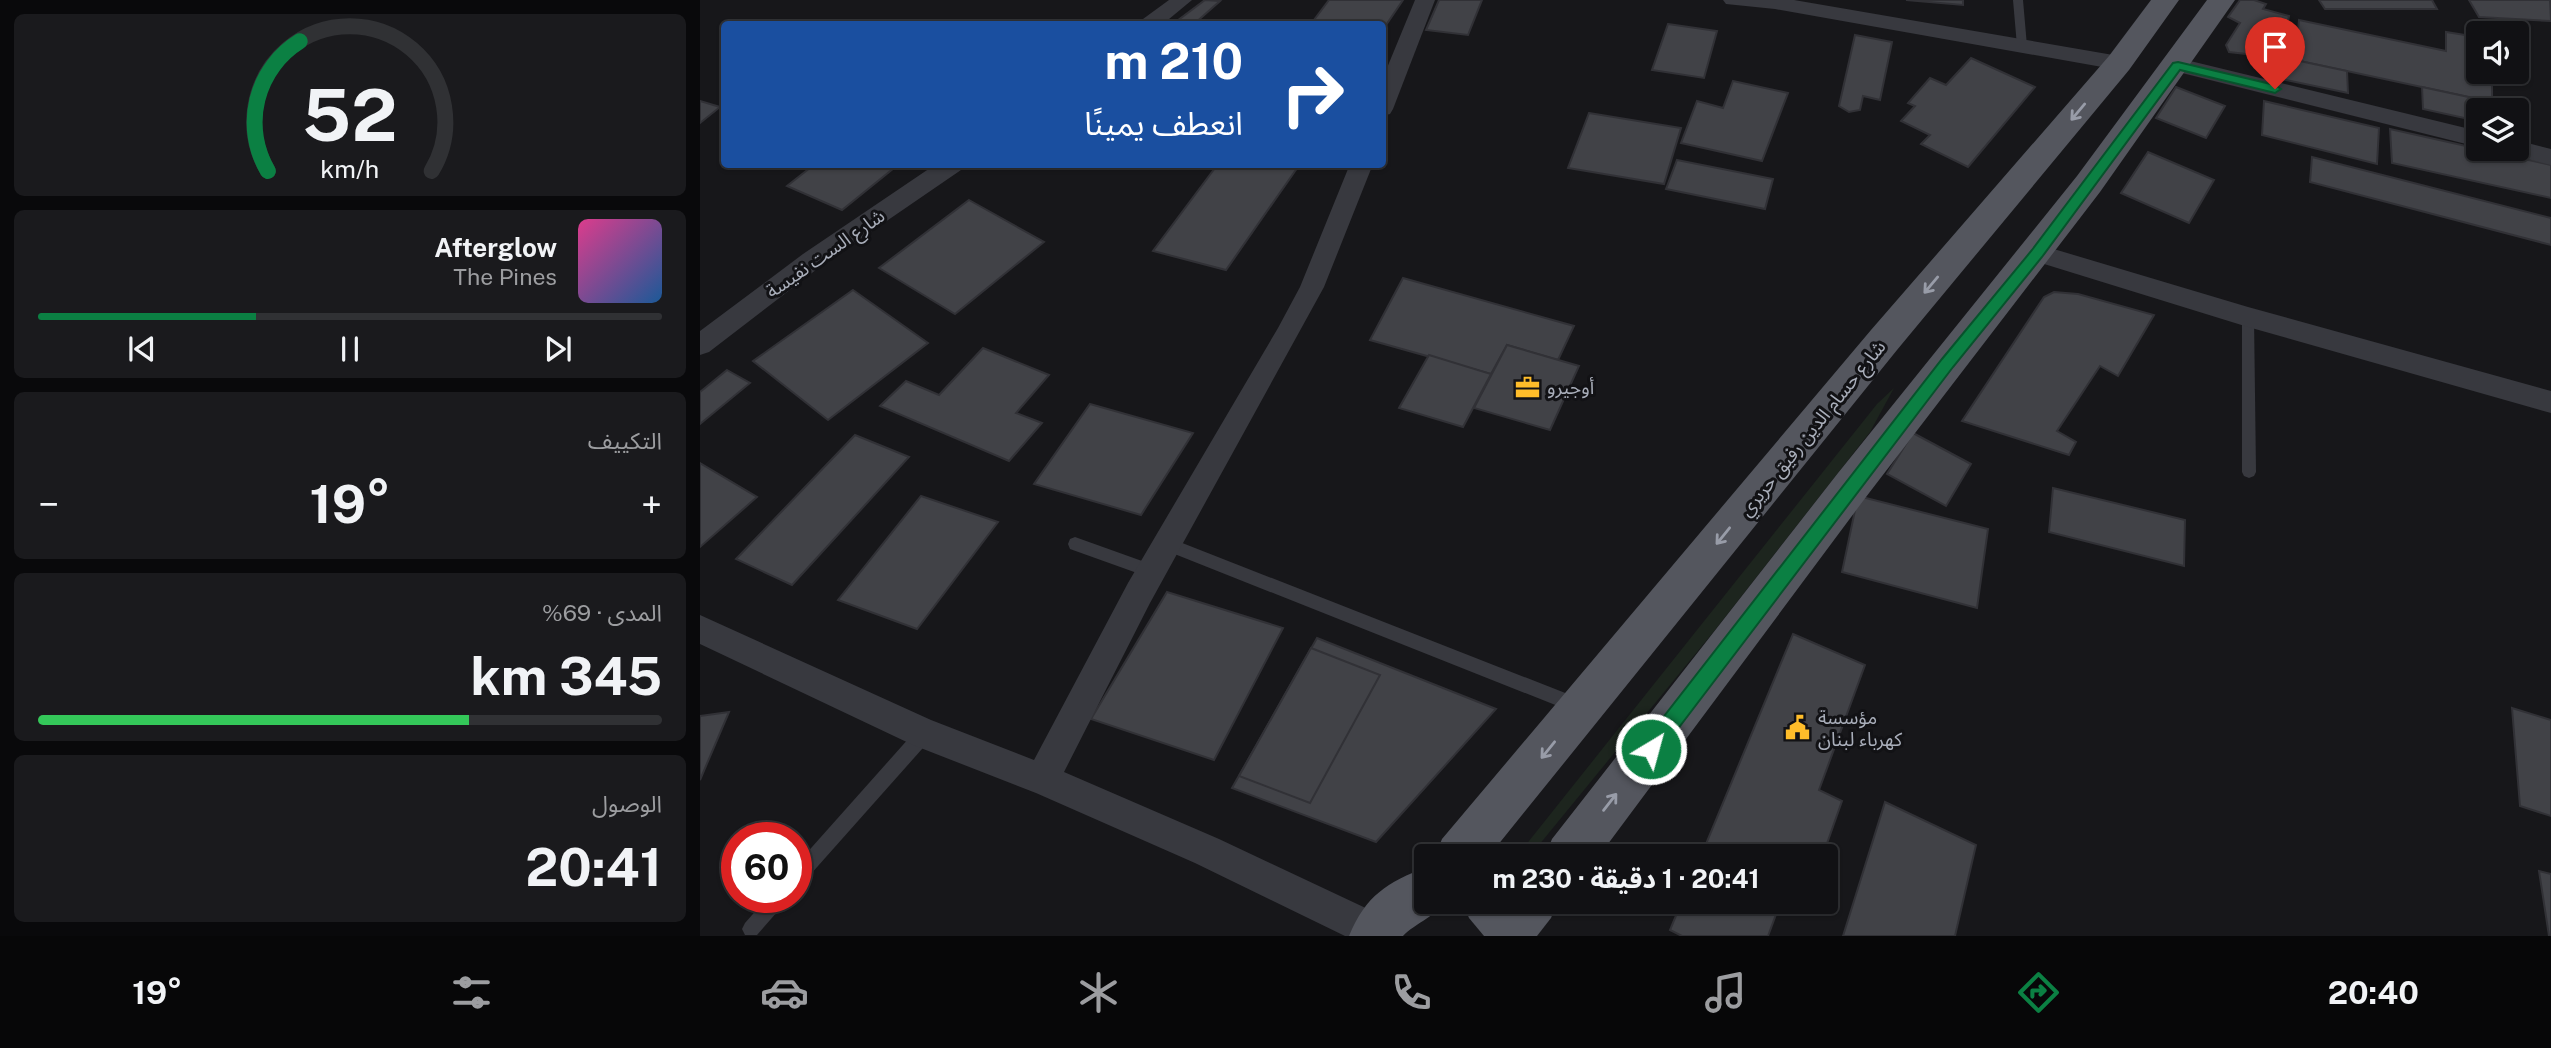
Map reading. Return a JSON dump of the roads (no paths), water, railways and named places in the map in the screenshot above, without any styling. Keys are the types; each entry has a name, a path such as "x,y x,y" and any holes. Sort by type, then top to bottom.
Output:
{"main road":[{"name":"شارع حسام الدين رفيق حريري","path":"1469,844 1884,340 2119,63 2165,0"},
{"path":"1578,844 1947,363 2037,253 2178,65 2221,0"},
{"path":"1884,340 1947,363"},
{"path":"1372,935 1391,913 1414,896"}],"street":[{"path":"1154,21 1182,0"},
{"path":"1386,99 1425,0"},
{"path":"1733,0 1775,3 2119,63"},
{"path":"2178,65 2466,136"},
{"path":"2529,151 2551,157"},
{"name":"شارع الست نفيسة","path":"700,345 812,260 947,168"},
{"path":"1042,779 1151,571 1312,287 1360,168"},
{"path":"2037,253 2249,317 2551,402"},
{"path":"700,629 924,734 1042,779 1207,851 1372,935"}],"lane":[{"path":"2018,0 2022,46"},
{"path":"2249,317 2249,472"},
{"path":"1075,544 1151,571"},
{"path":"1167,544 1583,707"},
{"path":"812,860 924,734"},
{"path":"751,929 765,913"}],"place":[{"name":"أوجيرو","path":"1527,387"},
{"name":"مؤسسة كهرباء لبنان","path":"1798,728"}]}
